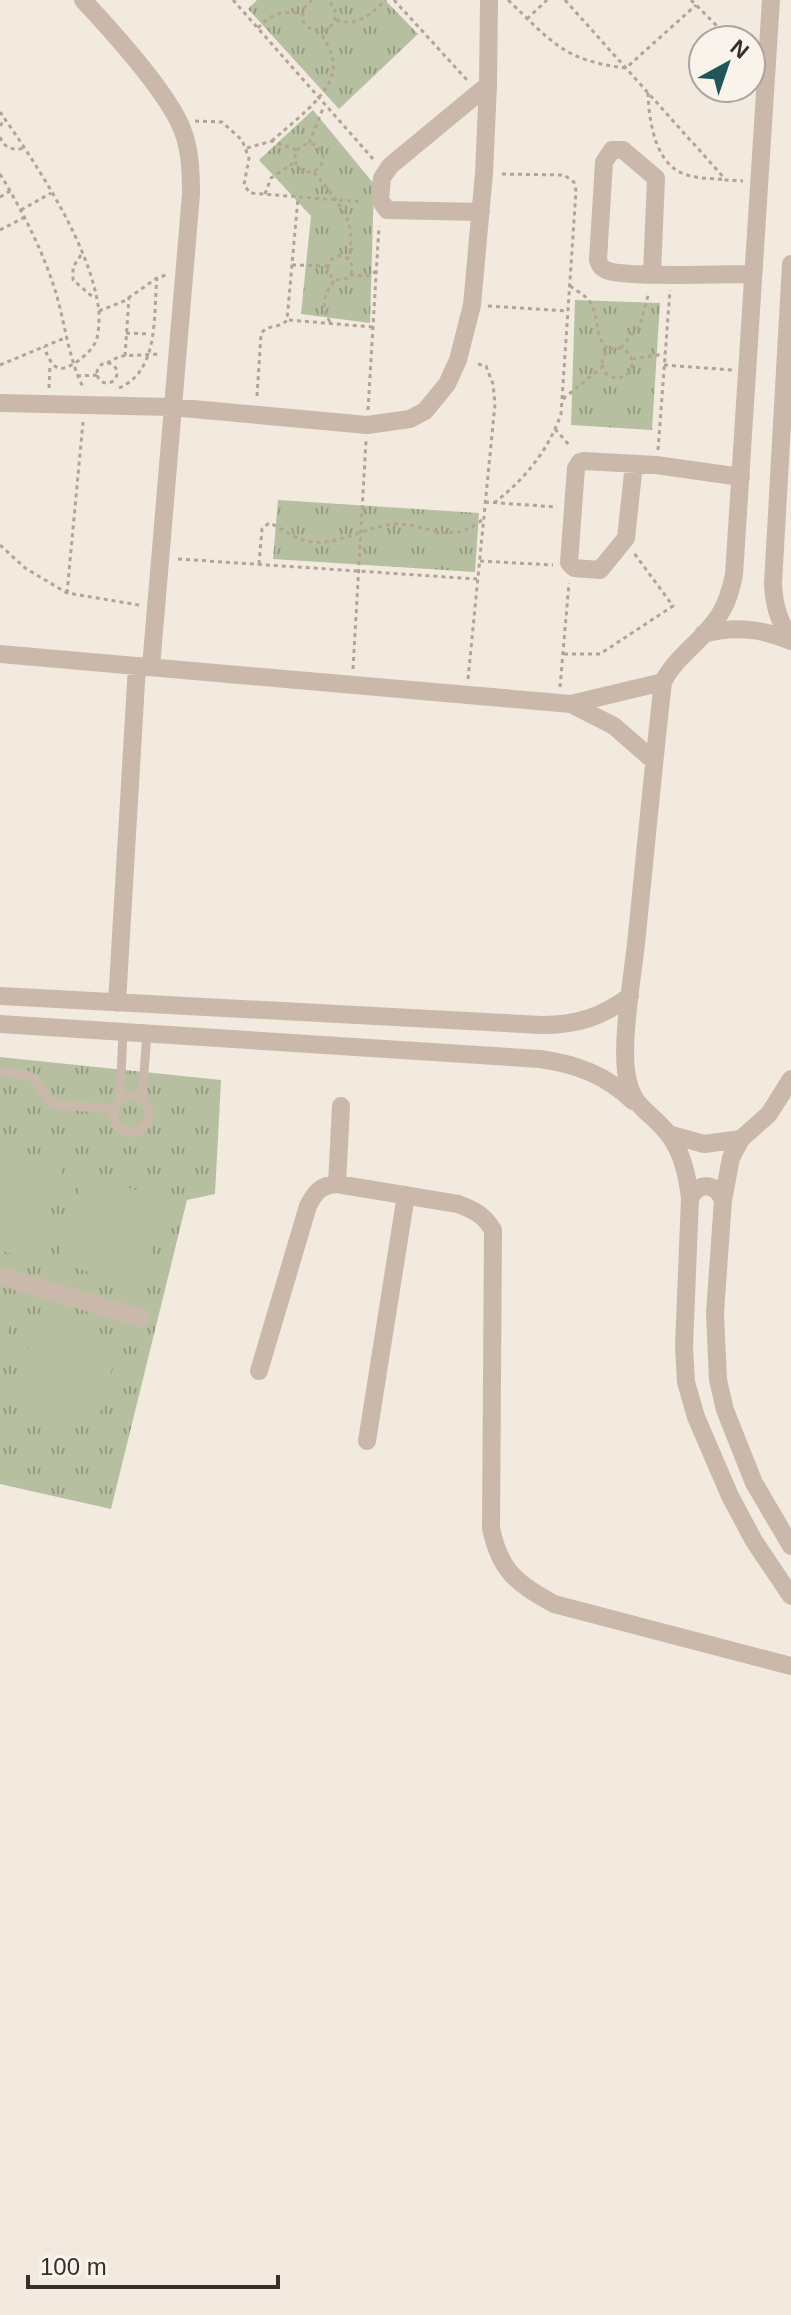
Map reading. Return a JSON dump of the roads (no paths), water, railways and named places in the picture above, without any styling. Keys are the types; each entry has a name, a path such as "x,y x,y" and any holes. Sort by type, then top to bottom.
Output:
{"street":[{"path":"0,403 46,404 91,400 367,425 410,419 425,411 447,384 458,360 472,305 484,173 483,89 489,0"},
{"path":"638,1106 626,1069 630,996 663,682 671,668 720,615 734,575 771,0"},
{"path":"91,3 179,122 190,157 191,194 155,608 144,667 117,1003"},
{"path":"481,212 394,211 380,204 382,178 394,162 483,89"},
{"path":"662,274 656,178 623,150 612,150 604,162 598,260 608,271 662,274 753,274"},
{"path":"791,264 773,584 774,605 781,625 791,640"},
{"path":"634,464 625,540 600,570 571,566 576,468 584,461 656,465 741,477"},
{"path":"703,634 739,628 791,640"},
{"path":"0,654 565,704 663,682"},
{"path":"565,704 614,726 654,761"},
{"path":"0,996 566,1025 589,1020 611,1010 630,996"},
{"path":"0,1024 524,1058 584,1068 613,1084 668,1134 681,1154 690,1198 684,1334 686,1382 696,1417 730,1496 754,1541 791,1596"},
{"path":"524,1058 525,1024"},
{"path":"791,1080 769,1114 741,1139 731,1158 723,1200 715,1313 718,1380 725,1410 744,1459 773,1518 791,1546"},
{"path":"337,1184 341,1106"},
{"path":"668,1134 704,1144 741,1139"},
{"path":"259,1371 308,1206 317,1191 326,1185 337,1184 473,1209 486,1218 493,1230 491,1528 496,1553 508,1572 527,1589 554,1604 791,1666"},
{"path":"690,1198 695,1190 712,1186 719,1191 723,1200"},
{"path":"367,1441 406,1195"},
{"path":"0,1276 141,1318"}],"lane":[{"path":"120,1099 131,1096 146,1104 149,1116 139,1131 127,1132 117,1126 113,1109 120,1099 123,1032"},
{"path":"142,1100 147,1033"},
{"path":"0,1072 30,1076 49,1100 57,1105 113,1109"}]}
